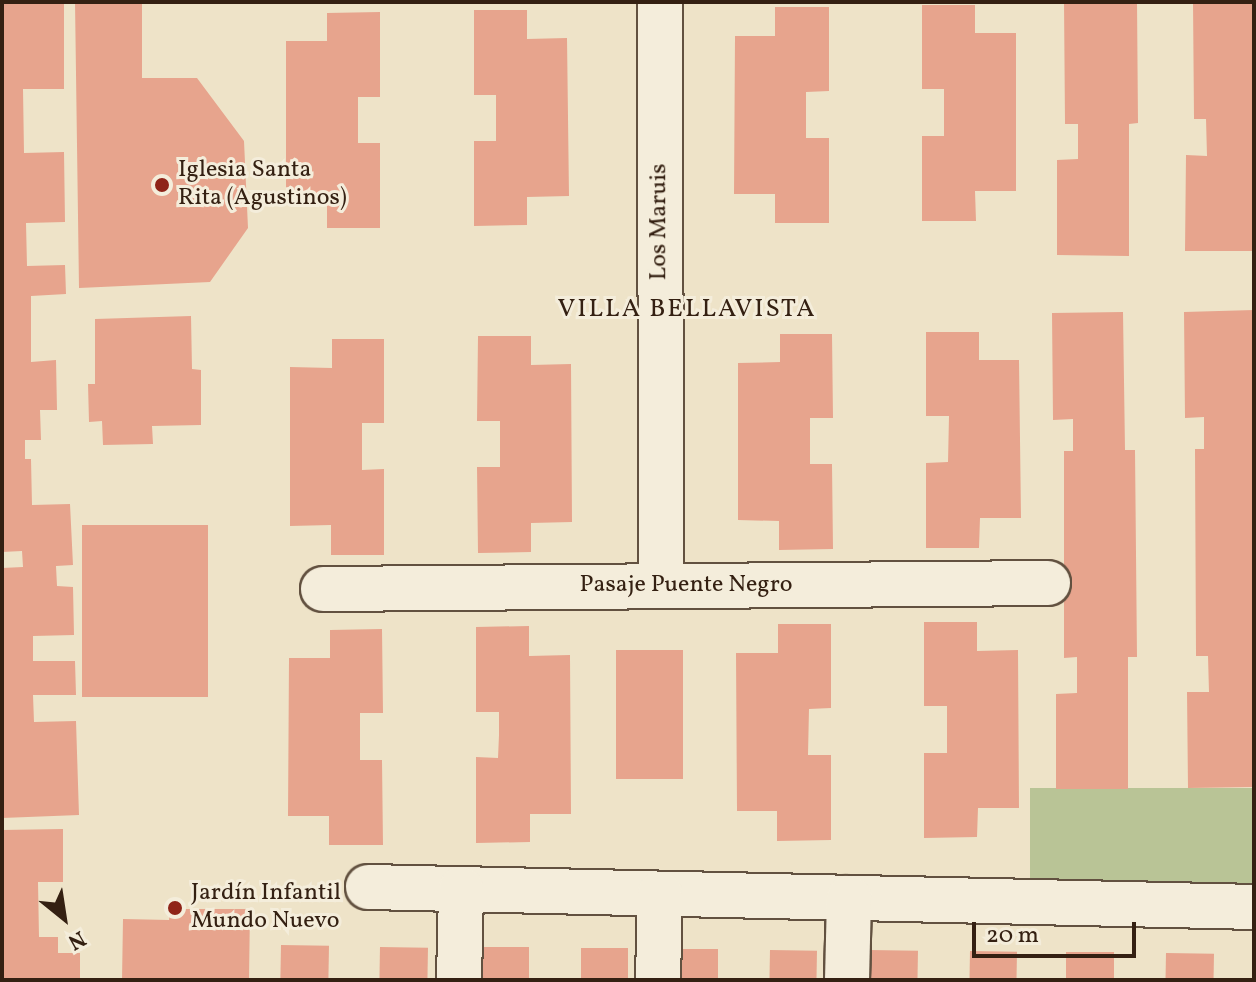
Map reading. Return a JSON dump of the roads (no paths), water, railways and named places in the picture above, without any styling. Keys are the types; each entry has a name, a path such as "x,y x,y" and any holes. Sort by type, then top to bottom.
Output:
{"street":[{"name":"Los Maruis","path":"660,2 661,586"},
{"name":"Pasaje Puente Negro","path":"323,589 1048,583"},
{"path":"368,887 1254,907"},
{"path":"459,980 461,889"},
{"path":"658,980 660,894"},
{"path":"847,980 849,898"}],"place":[{"name":"Iglesia Santa Rita (Agustinos)","path":"162,185"},
{"name":"Jardín Infantil Mundo Nuevo","path":"175,908"}],"district":[{"name":"VILLA BELLAVISTA","path":"687,310"}]}
